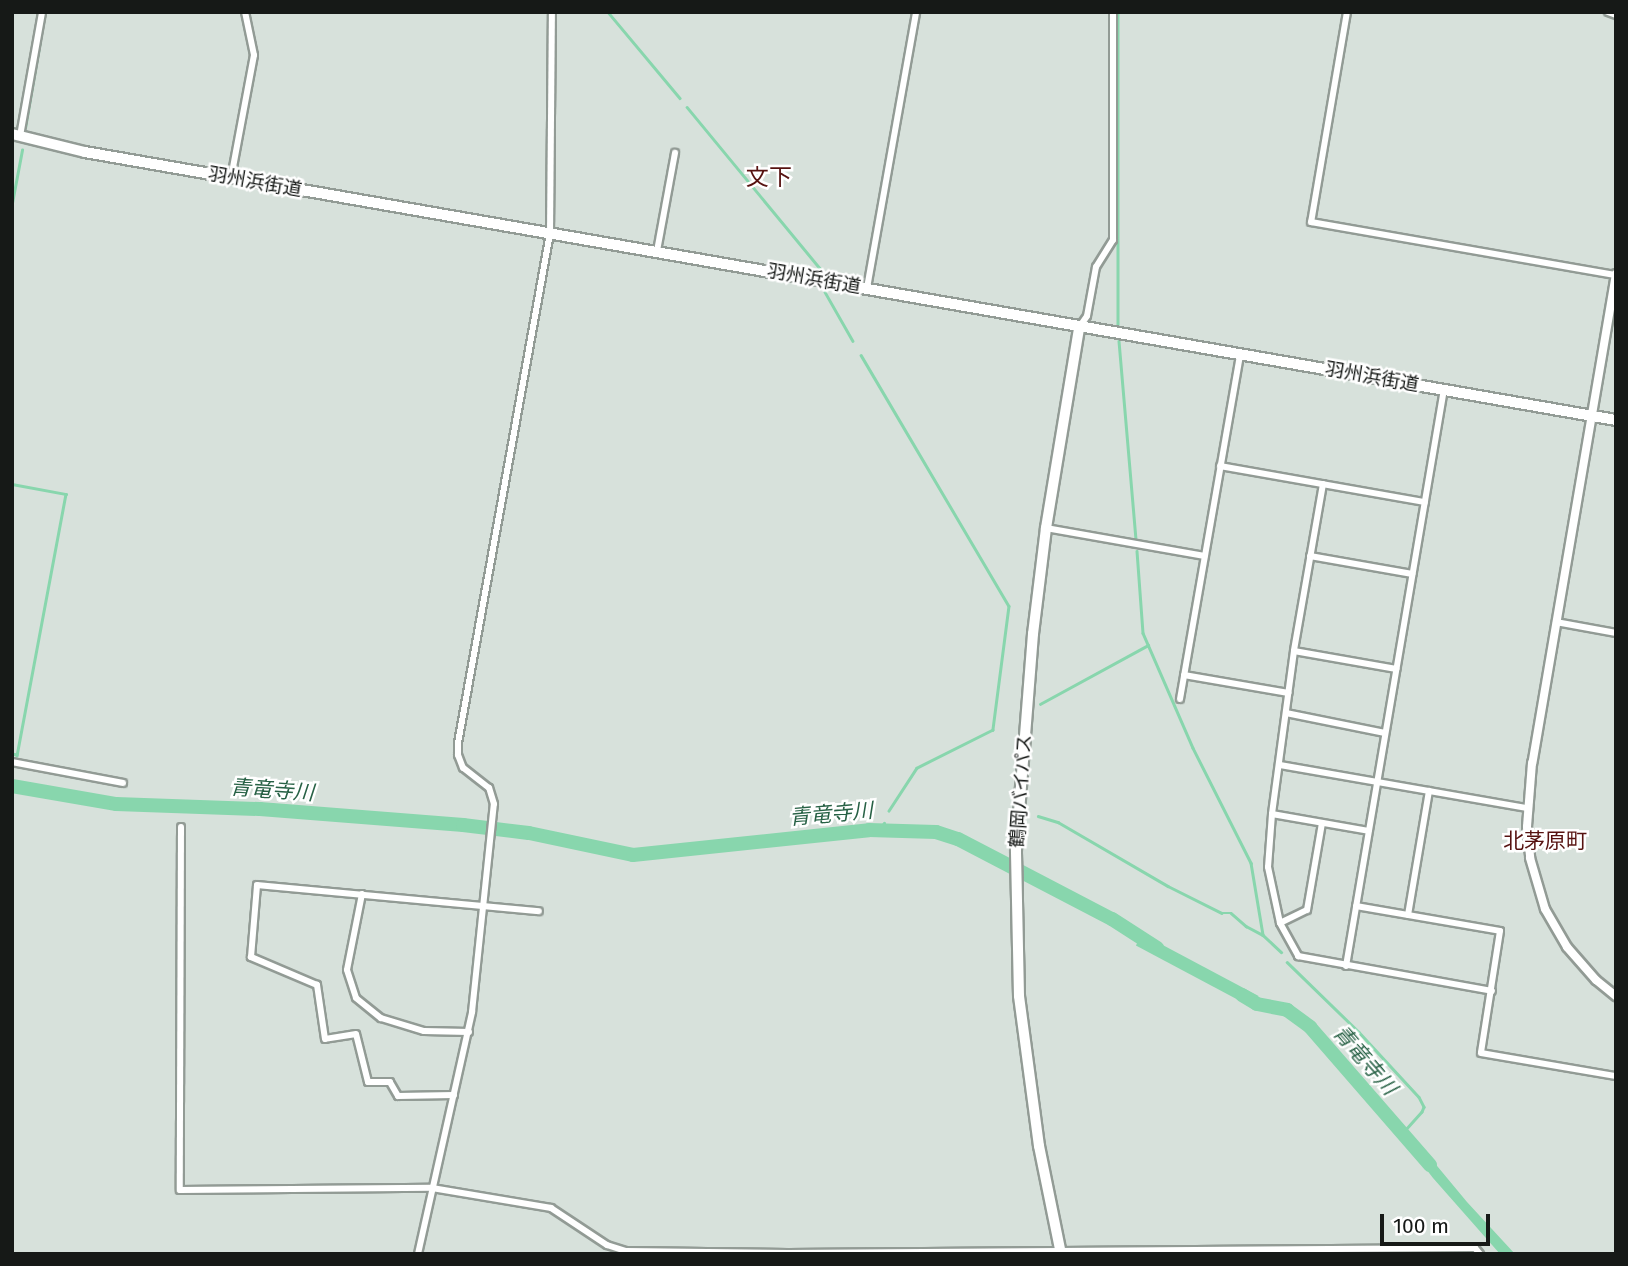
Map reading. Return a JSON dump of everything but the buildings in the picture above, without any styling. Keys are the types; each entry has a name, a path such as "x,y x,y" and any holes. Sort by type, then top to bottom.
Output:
{"main road":[{"name":"羽州浜街道","path":"16,135 85,152 1616,420"},
{"name":"鶴岡バイパス","path":"1060,1252 1039,1146 1019,996 1016,850 1028,681 1046,528 1079,328"}],"street":[{"path":"16,135 42,12"},
{"path":"231,178 254,55 244,12"},
{"path":"418,1254 469,1032 492,822 493,795 482,782 463,768 458,755 458,743 550,233 552,12"},
{"path":"867,288 916,12"},
{"path":"1079,328 1087,316 1099,260 1113,240 1113,12"},
{"path":"1347,12 1311,222 1616,275 1527,808 1530,858 1545,909 1567,947 1596,980 1616,996"},
{"path":"1608,12 1616,15"},
{"path":"657,251 675,153"},
{"path":"1180,699 1240,354"},
{"path":"1346,966 1444,389"},
{"path":"1220,466 1424,502"},
{"path":"1323,484 1294,651 1272,814 1268,867 1280,923 1298,956 1492,991"},
{"path":"1046,528 1205,556"},
{"path":"1310,556 1412,574"},
{"path":"1556,622 1616,633"},
{"path":"1294,651 1396,669"},
{"path":"1184,675 1288,693"},
{"path":"1286,713 1385,733"},
{"path":"12,762 123,783"},
{"path":"1280,765 1527,808"},
{"path":"1408,915 1429,791"},
{"path":"1272,814 1369,831"},
{"path":"1280,923 1307,910 1322,823"},
{"path":"181,827 180,1190 432,1188 551,1208 607,1245 625,1252 1475,1248 1480,1254"},
{"path":"454,1095 398,1096 390,1082 368,1082 356,1034 325,1039 317,985 251,957 257,884 538,911"},
{"path":"362,894 347,970 356,998 381,1018 424,1031 469,1032"},
{"path":"1356,906 1500,931 1481,1053 1616,1076"}],"shaded area":[{"path":"1142,934 1259,996 1252,1007 1136,945"},
{"path":"1423,1149 1515,1254 1500,1254 1433,1178 1416,1156"}],"waterway":[{"path":"608,12 680,98"},
{"path":"1118,12 1118,327"},
{"path":"25,128 40,41"},
{"path":"687,107 824,273"},
{"path":"12,203 22,150"},
{"path":"825,292 853,341"},
{"path":"1119,341 1136,540"},
{"path":"861,355 1009,606 993,730 917,768 889,811"},
{"path":"12,484 66,494 17,755 12,754"},
{"path":"1137,551 1143,633 1193,748 1251,863 1263,935"},
{"path":"1040,704 1148,645"},
{"name":"青竜寺川","path":"12,786 116,804 260,809 463,825 529,833 633,855 869,830 936,832 958,839 1112,919 1157,948"},
{"path":"1038,816 1058,822 1168,886 1222,913 1231,913 1246,926 1263,935 1281,952"},
{"name":"青竜寺川","path":"880,829 884,823"},
{"path":"1287,962 1359,1032 1419,1097 1424,1107 1422,1112 1403,1133"},
{"name":"青竜寺川","path":"1242,995 1257,1004 1287,1010 1310,1027 1430,1165"}],"district":[{"name":"文下","path":"769,177"},
{"name":"北茅原町","path":"1545,841"}]}
